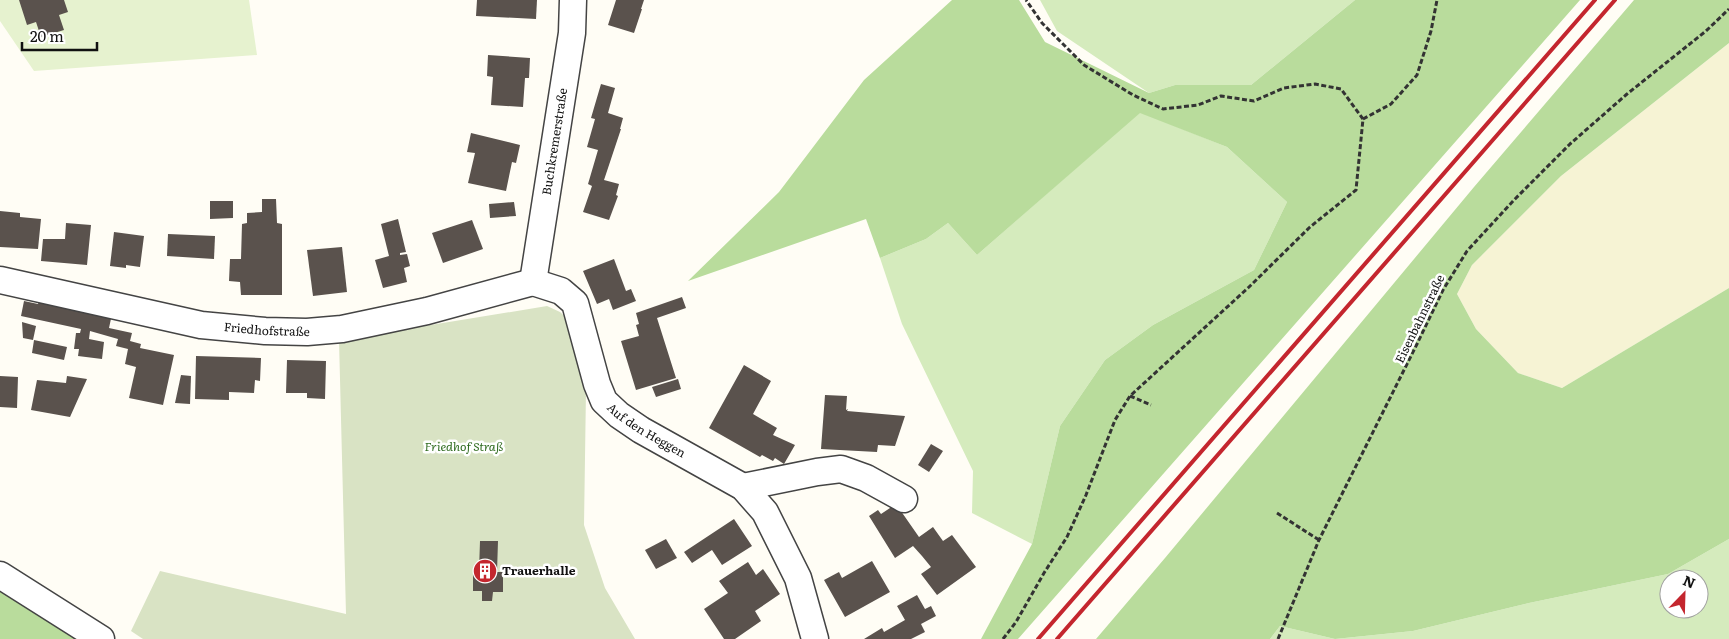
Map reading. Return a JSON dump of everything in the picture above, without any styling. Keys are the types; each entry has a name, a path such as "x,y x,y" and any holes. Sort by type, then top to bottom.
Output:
{"street":[{"name":"Buchkremerstraße","path":"533,282 572,33 572,0"},
{"name":"Friedhofstraße","path":"0,280 201,325 265,331 307,332 342,329 427,311 533,282"},
{"name":"Auf den Heggen","path":"533,282 561,291 575,303 597,384 604,401 619,415 641,430 743,487 765,512 798,578 815,639"},
{"path":"743,487 841,469 866,478 904,500"},
{"path":"0,574 101,639"}],"path":[{"path":"1003,639 1016,622 1067,537 1086,495 1114,420 1130,396 1310,227 1356,190 1363,119 1340,89 1315,84 1284,88 1254,101 1221,96 1198,105 1162,109 1133,95 1084,65 1042,23 1026,0"},
{"path":"1363,119 1391,104 1417,75 1431,32 1437,0"},
{"name":"Eisenbahnstraße","path":"1278,639 1289,617 1319,540 1443,290 1467,251 1514,200 1570,144 1627,94 1706,31 1729,9"},
{"path":"1130,396 1151,405"},
{"path":"1277,513 1319,540"}],"shaded area":[{"path":"1729,43 1729,288 1562,388 1518,373 1476,329 1457,294 1472,265 1561,176"}],"green space":[{"path":"0,0 249,0 257,55 34,71 0,21"},
{"path":"952,0 1019,0 1045,42 1149,93 1175,85 1251,85 1355,0 1580,0 1018,639 981,639 1032,544 1060,426 1105,360 1153,325 1254,270 1287,202 1227,147 1140,113 977,255 948,223 926,239 880,258 866,219 688,281 779,192 864,80"},
{"path":"1040,0 1355,0 1251,85 1175,85 1149,93 1057,31"},
{"path":"1634,0 1729,0 1729,43 1561,176 1472,265 1457,294 1476,329 1518,373 1562,388 1729,288 1729,539 1677,569 1659,569 1659,576 1529,603 1413,631 1335,639 1280,626 1270,639 1096,639 1165,558 1474,187"},
{"path":"1140,112 1227,147 1287,202 1254,270 1153,325 1105,360 1060,426 1032,544 972,513 973,471 902,324 880,258 926,239 948,223 977,255"},
{"name":"Friedhof Straß","path":"547,306 560,312 572,323 586,390 584,525 605,588 635,639 143,639 131,631 160,571 346,614 339,340"},
{"path":"1729,539 1729,639 1335,639 1413,631 1529,603 1659,576 1659,619 1709,619 1709,569 1677,569"},
{"path":"0,589 77,639 0,639"},
{"path":"1280,626 1335,639 1270,639"}],"building":[{"path":"19,0 64,0 68,12 59,15 64,30 41,37 36,22 27,25"},
{"path":"477,0 537,0 536,19 476,16"},
{"path":"616,0 644,0 634,33 608,25"},
{"path":"488,55 530,58 529,78 525,78 523,107 491,105 493,77 487,76"},
{"path":"601,84 615,88 608,113 623,118 604,180 619,184 616,195 618,196 609,220 583,212 592,186 588,184 598,150 587,147 595,119 591,118"},
{"path":"471,133 520,145 516,163 512,162 506,191 468,183 475,153 467,152"},
{"path":"262,199 276,199 277,223 282,224 282,295 241,295 240,282 229,281 230,259 241,259 242,224 247,223 247,213 262,212"},
{"path":"210,201 233,201 233,218 210,219"},
{"path":"514,202 516,216 490,218 489,204"},
{"path":"0,211 20,213 20,217 41,219 38,249 0,247"},
{"path":"398,219 406,252 400,253 400,255 407,254 410,266 404,268 407,282 383,288 375,260 389,256 381,224"},
{"path":"472,220 483,249 443,263 432,233"},
{"path":"66,223 91,225 87,265 41,261 43,239 65,239"},
{"path":"114,232 144,236 140,267 126,265 126,268 110,266"},
{"path":"168,234 215,236 214,259 167,256"},
{"path":"342,247 347,292 313,296 307,250"},
{"path":"614,259 626,291 631,289 636,301 613,310 609,299 597,304 583,271"},
{"path":"682,297 686,308 657,318 676,378 636,390 621,341 639,336 636,325 639,324 636,313"},
{"path":"24,301 38,304 39,301 112,314 109,328 132,333 130,341 141,344 140,348 174,355 163,405 129,398 136,367 125,364 128,349 116,346 118,339 90,331 89,339 104,342 102,359 78,356 79,349 74,349 76,333 80,333 81,329 21,316"},
{"path":"22,322 36,326 33,340 23,338"},
{"path":"34,340 67,347 64,360 32,353"},
{"path":"196,356 261,358 260,381 255,380 254,393 229,392 229,400 195,399"},
{"path":"287,360 326,361 325,399 307,398 307,393 286,393"},
{"path":"744,365 771,381 753,414 777,428 773,435 795,445 784,464 775,458 773,461 762,455 760,457 709,428"},
{"path":"181,375 191,376 190,404 175,403"},
{"path":"0,376 18,377 17,408 0,407"},
{"path":"67,376 87,379 70,417 31,410 37,380 66,383"},
{"path":"678,379 681,389 656,397 652,387"},
{"path":"825,395 847,396 847,411 905,416 895,446 878,445 877,452 821,449"},
{"path":"931,444 943,451 929,472 918,465"},
{"path":"896,504 919,537 933,527 943,541 952,535 976,567 937,595 921,574 931,567 922,556 913,546 895,558 869,516 878,510 881,514"},
{"path":"734,519 752,546 722,565 712,550 692,563 684,552"},
{"path":"666,539 677,558 656,569 645,550"},
{"name":"Trauerhalle","path":"480,541 498,541 497,572 503,572 503,592 493,592 492,601 482,601 482,591 473,591 473,571 479,571"},
{"path":"872,561 890,592 845,617 824,580 839,572 842,578"},
{"path":"748,562 756,575 763,569 780,594 755,611 761,621 735,639 724,639 704,609 728,593 719,581"},
{"path":"917,595 925,609 931,606 936,616 921,624 925,632 911,639 864,639 882,628 884,632 905,620 897,606"}],"railway":[{"path":"1038,639 1595,0"},
{"path":"1057,639 1615,0"}],"place":[{"name":"Trauerhalle","path":"485,571"}]}
